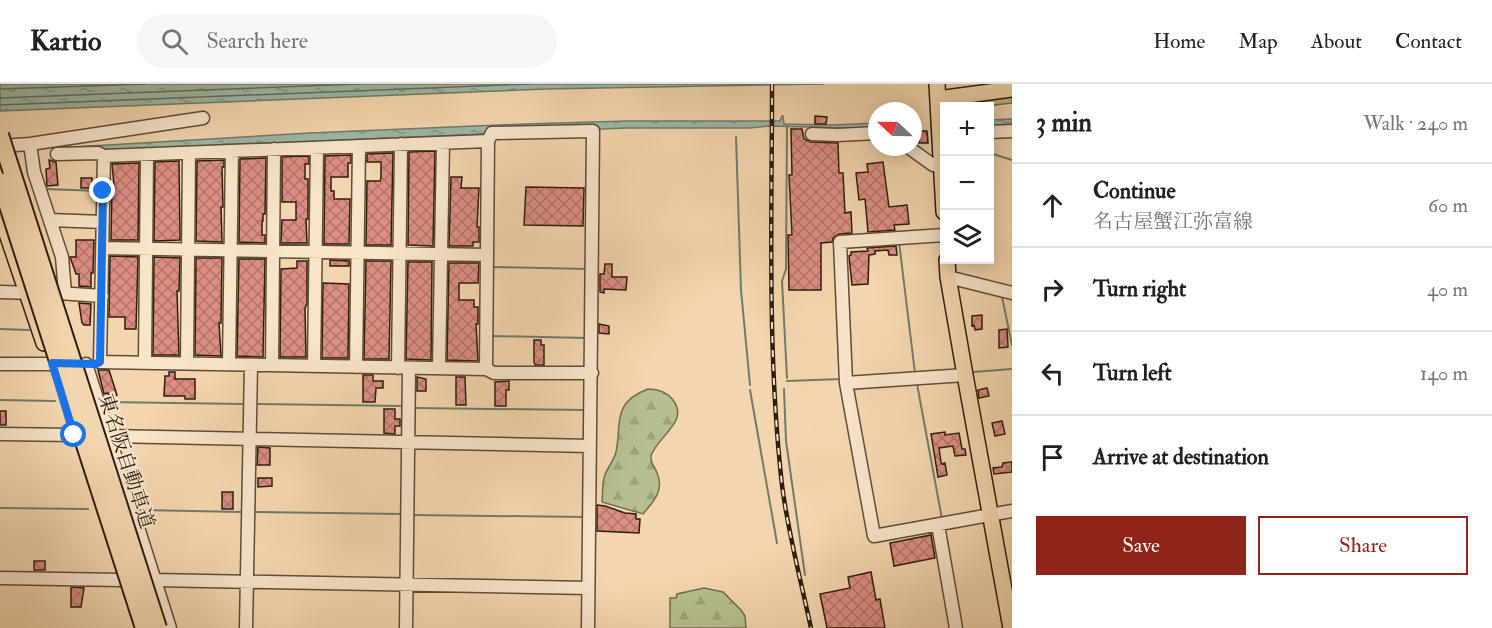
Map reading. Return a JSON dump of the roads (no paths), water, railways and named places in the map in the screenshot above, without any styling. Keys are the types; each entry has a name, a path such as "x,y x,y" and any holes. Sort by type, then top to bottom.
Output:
{"highway":[{"name":"東名阪自動車道","path":"0,135 158,628"},
{"name":"東名阪自動車道","path":"0,181 144,628"}],"main road":[{"path":"943,156 938,91 1012,89"},
{"path":"0,213 52,363 137,628"},
{"path":"0,250 15,260"},
{"path":"947,264 1011,628"}],"street":[{"path":"0,146 30,144 203,118"},
{"path":"486,369 488,141 492,134 593,131 588,628"},
{"path":"994,132 1012,131"},
{"path":"812,134 868,133"},
{"path":"57,154 98,153 104,156 488,141"},
{"path":"440,368 443,143"},
{"path":"30,144 34,171 62,257 65,293"},
{"path":"401,144 400,254 403,368 408,442 406,628"},
{"path":"356,367 359,146"},
{"path":"314,366 317,148"},
{"path":"272,365 274,149"},
{"path":"229,364 232,151"},
{"path":"140,153 146,249 145,363"},
{"path":"187,363 189,153"},
{"path":"100,362 104,156"},
{"path":"920,156 933,165 940,166"},
{"path":"50,220 103,222"},
{"path":"940,235 840,242 846,383 874,536 1012,511"},
{"path":"102,248 487,255"},
{"path":"948,277 1012,293"},
{"path":"0,292 102,296"},
{"path":"0,364 187,363 486,369 495,373 591,373"},
{"path":"86,364 170,628"},
{"path":"246,628 251,365"},
{"path":"846,383 965,375"},
{"path":"0,434 74,435 99,431 109,436 590,446"},
{"path":"938,525 956,628"},
{"path":"0,578 120,576 146,572 153,577 247,583 588,588"}],"water":[{"path":"0,84 824,84 546,89 0,111"},
{"path":"783,116 784,124 868,123 868,129 770,126 626,128 57,152 57,148 310,133 627,121 780,121"},
{"path":"1012,119 1012,128 994,128 994,120"}],"waterway":[{"path":"787,126 786,269 782,281 787,378"},
{"path":"736,137 741,290 750,385"},
{"path":"994,154 1012,160"},
{"path":"45,189 100,191"},
{"path":"899,242 915,373"},
{"path":"492,267 588,269"},
{"path":"1002,297 1012,345"},
{"path":"0,329 29,330"},
{"path":"491,336 587,338"},
{"path":"973,372 1012,369"},
{"path":"787,381 842,379"},
{"path":"917,384 942,519"},
{"path":"784,389 786,441 805,575"},
{"path":"750,390 777,543"},
{"path":"0,400 55,401"},
{"path":"106,402 243,404"},
{"path":"257,404 404,406"},
{"path":"413,408 584,410"},
{"path":"0,508 88,509"},
{"path":"141,510 242,512"},
{"path":"255,512 402,514"},
{"path":"411,515 585,517"}],"railway":[{"path":"772,84 771,285 777,435 788,521 811,628"}]}
